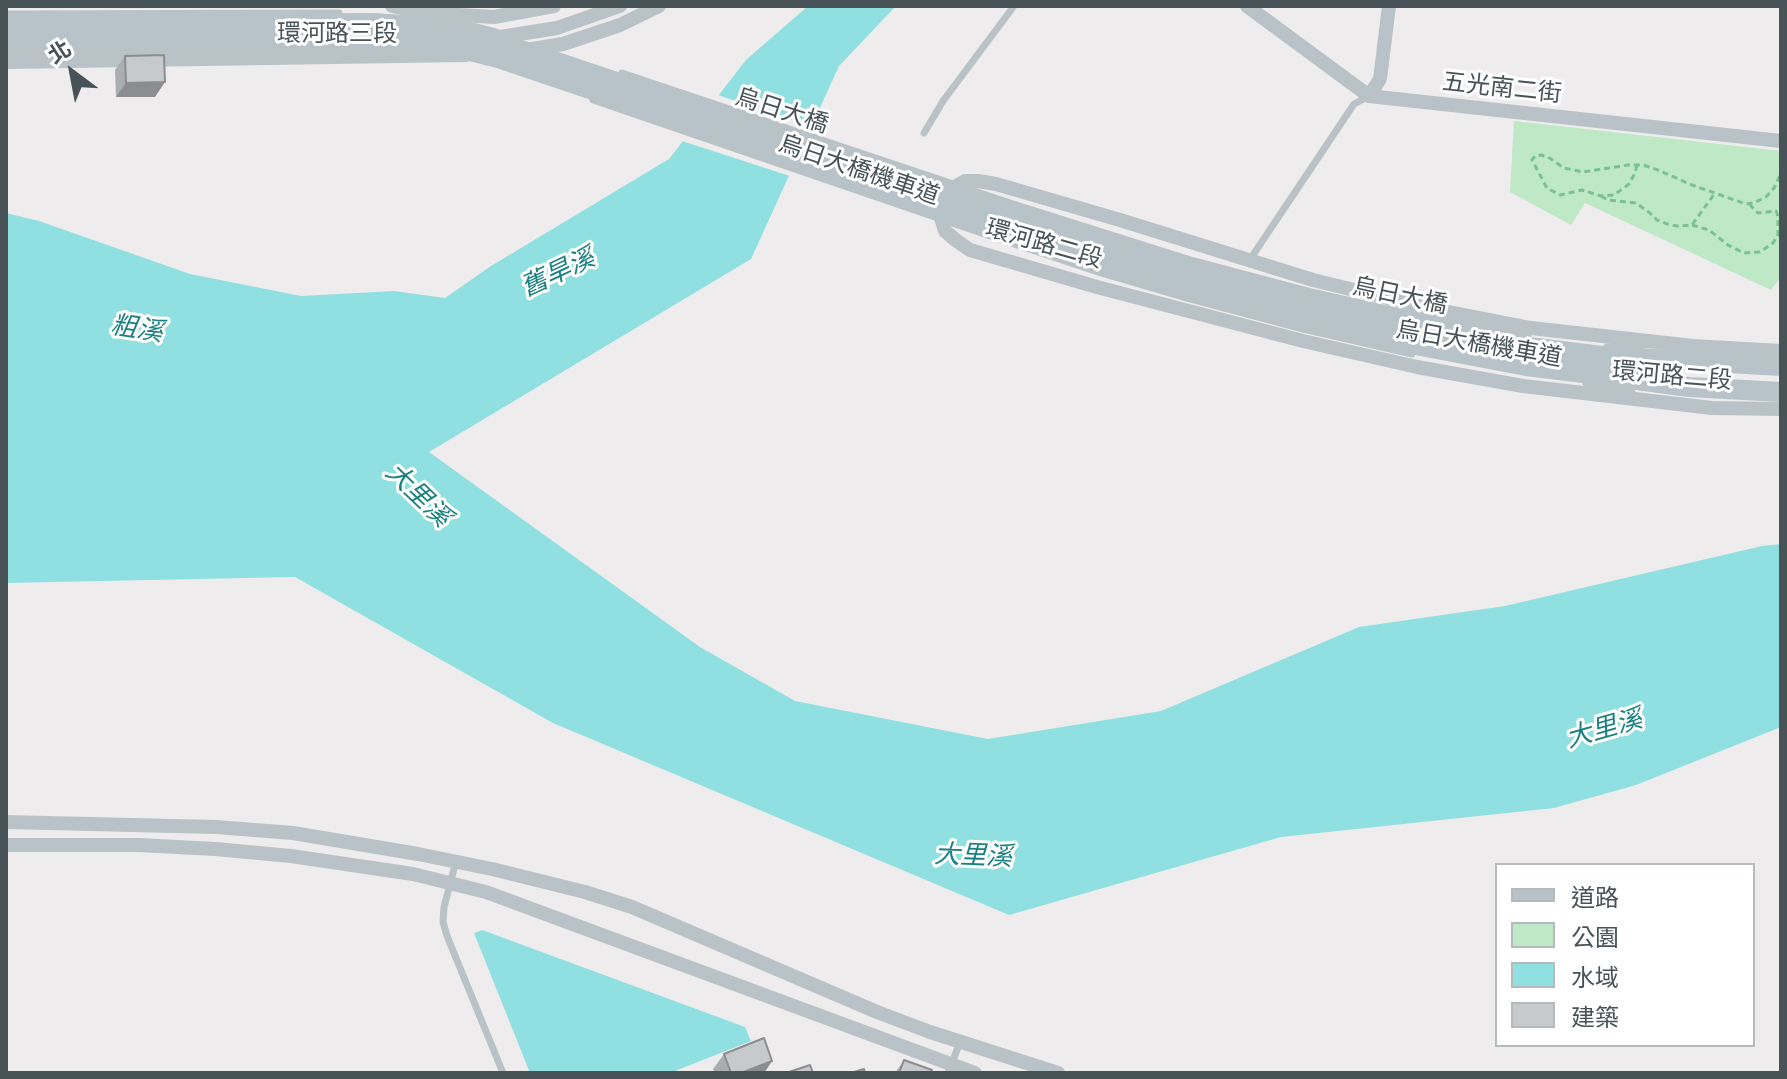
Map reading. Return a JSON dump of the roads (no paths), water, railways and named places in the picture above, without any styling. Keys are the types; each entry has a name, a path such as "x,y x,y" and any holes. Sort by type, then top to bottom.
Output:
{"street":[{"name":"環河路三段","path":"390,10 494,17 554,6"},
{"name":"環河路三段","path":"6,61 159,47 448,43 557,28 620,6"},
{"name":"環河路三段","path":"6,61 506,53 563,44 620,25 659,6"},
{"path":"1247,6 1369,96 1380,79 1389,6"},
{"name":"烏日大橋","path":"6,25 374,23 458,33 503,44 1107,255"},
{"name":"烏日大橋","path":"6,40 373,38 415,40 459,48 1107,255 1192,272 1424,329 1528,350"},
{"name":"五光南二街","path":"1369,96 1781,141"},
{"name":"環河路二段","path":"1781,351 1693,346 1531,328 1457,314 1313,280 996,184 965,181 951,189 942,203 941,218 945,231 970,250 1303,341 1417,367 1523,386 1693,406 1781,409"},
{"name":"環河路二段","path":"1528,350 1781,366"},
{"name":"環河路二段","path":"1528,350 1689,387 1781,392"},
{"path":"6,822 170,825 278,832 456,861 585,892 632,907 877,1012 1058,1073"},
{"path":"6,845 139,845 215,849 306,858 413,874 486,892 543,912 950,1069 975,1073"}],"lane":[{"path":"924,133 943,101 1014,6"},
{"path":"390,10 464,24 568,55"},
{"path":"6,14 342,13"},
{"path":"6,52 373,48 414,50 469,60"},
{"name":"烏日大橋機車道","path":"613,70 1303,329 1419,356"},
{"path":"1249,261 1354,104 1369,96"},
{"name":"烏日大橋機車道","path":"583,97 1107,255"},
{"path":"1605,347 1693,346"},
{"name":"烏日大橋機車道","path":"1494,369 1554,379"},
{"name":"烏日大橋機車道","path":"1584,383 1693,406"},
{"path":"456,861 443,922 503,1073"},
{"path":"950,1069 960,1042"}],"water":[{"path":"808,6 896,6 839,66 751,259 429,452 700,647 795,701 988,739 1161,711 1359,627 1505,606 1781,544 1781,727 1636,785 1554,808 1281,837 1009,915 553,723 295,577 6,583 6,213 39,221 190,274 301,296 394,291 445,298 491,266 669,159 746,60"},
{"path":"482,930 745,1027 751,1041 670,1073 530,1073 474,933"}],"water label":[{"name":"舊旱溪","path":"558,273"},
{"name":"粗溪","path":"137,329"},
{"name":"大里溪","path":"418,495"},
{"name":"大里溪","path":"1604,729"},
{"name":"大里溪","path":"973,856"}]}
